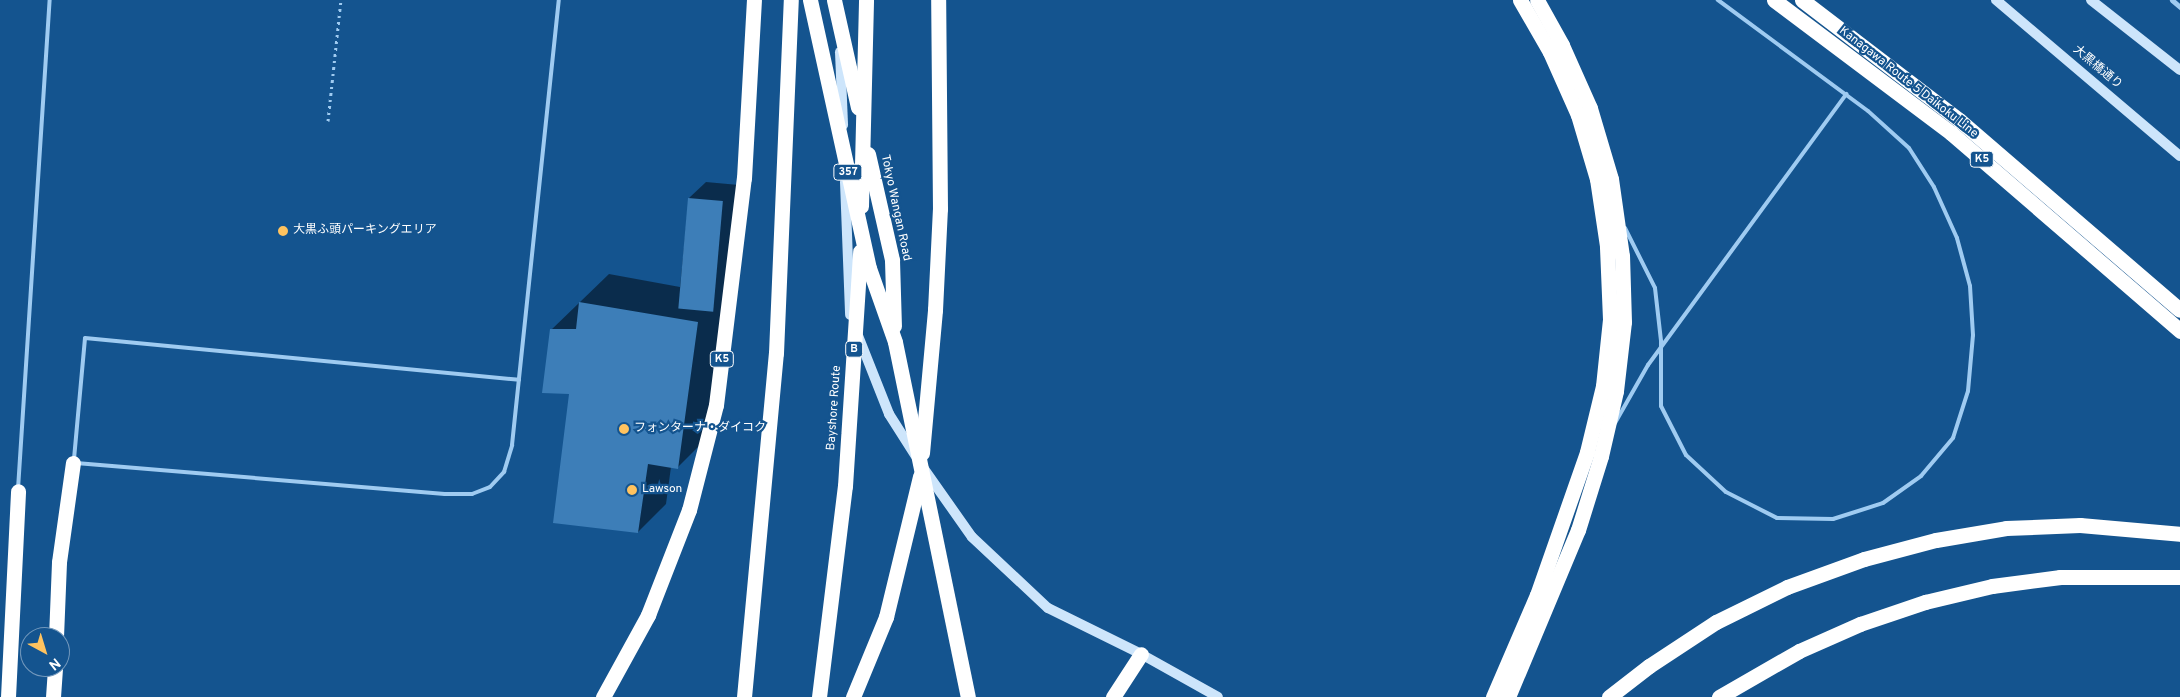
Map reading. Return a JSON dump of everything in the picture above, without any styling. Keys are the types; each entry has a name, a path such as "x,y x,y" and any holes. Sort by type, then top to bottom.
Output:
{"highway":[{"name":"K5","path":"603,697 648,615 689,510 716,405 744,178 754,0"},
{"path":"744,697 776,353 791,0"},
{"name":"357","path":"810,0 869,268 895,342"},
{"name":"Tokyo Wangan Road","path":"834,0 892,260 895,342"},
{"name":"Bayshore Route","path":"819,697 845,486 860,264 866,0"},
{"path":"853,697 886,617 920,477 935,310 940,209 938,0"},
{"path":"1493,697 1564,525 1587,452 1603,386 1610,310 1607,246 1593,166 1578,115 1557,66 1520,0"},
{"path":"1508,697 1578,530 1605,442 1616,391 1624,322 1622,256 1611,179 1590,108 1562,45 1536,0"},
{"name":"Kanagawa Route 5 Daikoku Line","path":"1774,0 1951,133 2180,331"},
{"name":"Kanagawa Route 5 Daikoku Line","path":"1802,0 1959,120 2180,310"},
{"path":"895,342 968,697"},
{"path":"56,627 59,562 74,463"},
{"path":"8,697 18,491"},
{"path":"1609,697 1650,666 1716,622 1787,586 1864,559 1936,540 2006,528 2080,525 2180,534"},
{"path":"1720,697 1799,651 1860,624 1925,602 1992,586 2060,577 2180,577"},
{"path":"1113,697 1141,654"},
{"path":"53,697 54,677"}],"street":[{"path":"838,0 850,314 889,414 972,537 1048,608 1141,654 1218,697"},
{"name":"大黒橋通り","path":"1996,0 2180,156"},
{"path":"2091,0 2148,42 2180,70"},
{"path":"2172,0 2180,7"}],"lane":[{"path":"18,491 50,0"},
{"path":"519,380 85,338 74,463 472,494 490,488 504,472 512,445 519,380 559,0"},
{"path":"1593,166 1655,288 1661,341 1661,406 1686,455 1726,492 1777,518 1833,519 1883,503 1922,476 1953,438 1968,391 1973,335 1970,286 1957,238 1934,187 1909,148 1846,94 1718,0"},
{"path":"1605,442 1648,365 1846,94"}],"path":[{"path":"328,121 341,0"}],"building":[{"path":"688,198 723,201 713,312 678,309"},
{"name":"フォンターナ・ダイコク","path":"579,302 698,322 678,469 648,464 638,533 553,523 569,394 542,393 550,329 576,329"}],"place":[{"name":"大黒ふ頭パーキングエリア","path":"283,231"},
{"name":"フォンターナ・ダイコク","path":"624,429"},
{"name":"Lawson","path":"632,490"}]}
